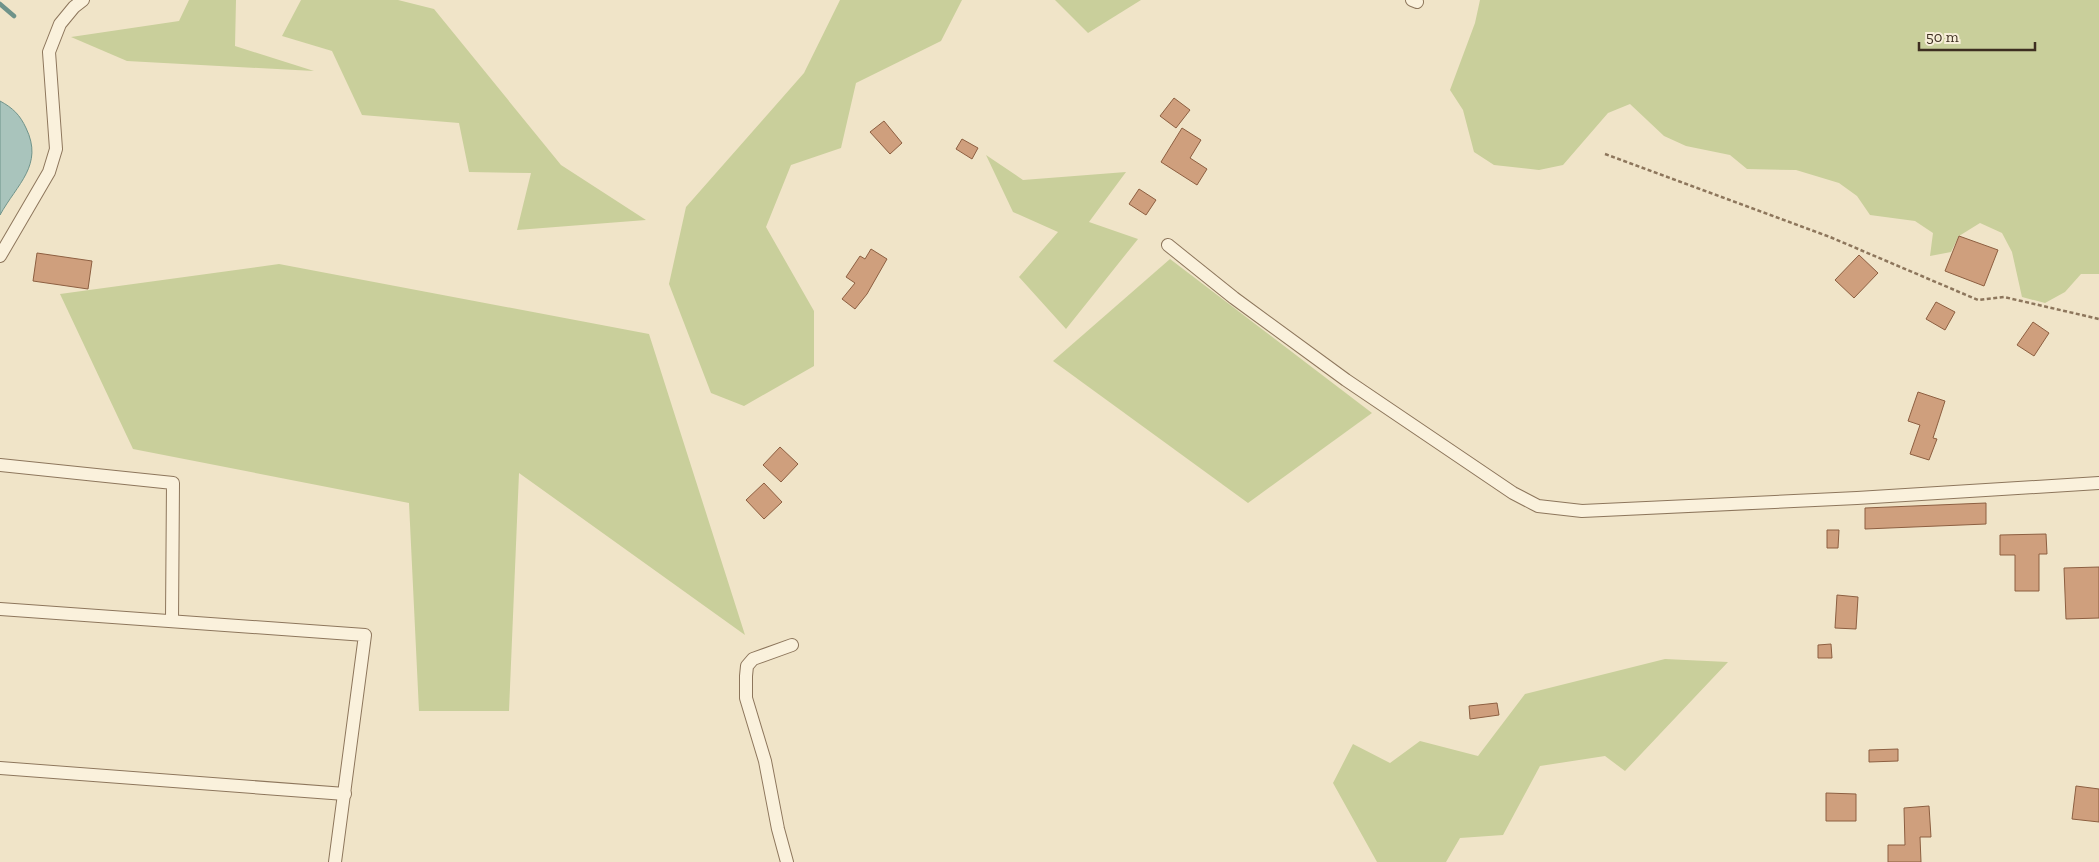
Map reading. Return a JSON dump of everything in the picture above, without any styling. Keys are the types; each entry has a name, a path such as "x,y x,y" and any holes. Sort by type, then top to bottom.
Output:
{"street":[{"path":"0,256 50,172 56,149 49,52 60,24 74,7 83,0"},
{"path":"1168,245 1234,298 1346,380 1513,493 1538,506 1582,511 1749,504 2099,483"},
{"path":"0,465 174,483 172,620"},
{"path":"0,608 366,635 335,862"},
{"path":"787,862 778,829 765,761 746,698 746,676 747,666 753,659 792,645"},
{"path":"0,768 345,794"}],"path":[{"path":"1605,154 1830,237 1978,300 2004,297 2099,320"}],"green space":[{"path":"189,0 236,0 235,46 314,71 127,61 71,37 179,21"},
{"path":"301,0 398,0 434,9 561,165 646,220 517,230 531,173 469,172 459,123 362,115 332,51 282,36"},
{"path":"840,0 962,0 941,41 856,83 841,148 791,165 766,227 814,311 814,366 744,406 711,393 669,284 686,207 804,73"},
{"path":"1055,0 1141,0 1088,33"},
{"path":"1480,0 2099,0 2099,274 2081,274 2065,292 2045,303 2022,297 2012,252 2002,233 1980,223 1959,236 1951,252 1930,256 1933,233 1915,221 1870,215 1857,196 1839,183 1796,170 1747,169 1730,155 1686,146 1664,136 1630,104 1608,113 1563,165 1539,170 1494,165 1474,152 1463,110 1450,90 1475,23"},
{"path":"986,155 1023,180 1126,172 1089,222 1138,239 1066,329 1019,277 1058,232 1013,212"},
{"path":"1170,259 1372,413 1248,503 1053,361"},
{"path":"279,264 649,334 745,635 519,473 509,711 419,711 409,503 133,449 60,294"},
{"path":"1665,659 1728,662 1625,771 1605,756 1540,766 1503,835 1460,838 1446,862 1377,862 1333,783 1353,744 1390,763 1420,741 1478,756 1525,694"}],"water":[{"path":"0,101 12,109 21,119 31,141 32,153 26,174 0,215"}],"building":[{"path":"1174,98 1190,110 1176,128 1160,116"},
{"path":"884,121 902,143 890,154 870,132"},
{"path":"1182,128 1201,140 1190,158 1207,169 1197,185 1161,162"},
{"path":"962,139 978,148 972,159 956,149"},
{"path":"1139,189 1156,200 1146,215 1129,204"},
{"path":"1959,236 1998,250 1984,286 1945,271"},
{"path":"871,249 887,259 867,294 855,309 842,299 855,283 846,277 860,256 865,259"},
{"path":"37,253 92,261 88,289 33,281"},
{"path":"1859,255 1878,273 1854,298 1835,280"},
{"path":"1936,302 1955,312 1945,330 1926,319"},
{"path":"2033,322 2049,333 2034,356 2017,345"},
{"path":"1918,392 1945,401 1933,438 1937,439 1929,460 1910,454 1920,425 1908,421"},
{"path":"780,447 798,464 781,482 763,465"},
{"path":"764,483 782,502 764,519 746,500"},
{"path":"1986,503 1986,524 1865,529 1865,508"},
{"path":"1827,530 1839,530 1838,548 1827,548"},
{"path":"2046,534 2047,554 2039,554 2039,591 2015,591 2015,555 2000,555 2000,535"},
{"path":"2099,567 2099,618 2066,619 2064,568"},
{"path":"1837,595 1858,597 1856,629 1835,628"},
{"path":"1831,644 1832,658 1818,658 1818,645"},
{"path":"1497,703 1499,715 1470,719 1469,706"},
{"path":"1898,749 1898,761 1869,762 1869,750"},
{"path":"2076,786 2099,789 2099,822 2072,819"},
{"path":"1826,793 1856,794 1856,821 1826,821"},
{"path":"1929,806 1931,837 1920,837 1921,862 1888,862 1888,845 1905,845 1904,808"}],"waterway":[{"path":"0,4 14,16"}]}
